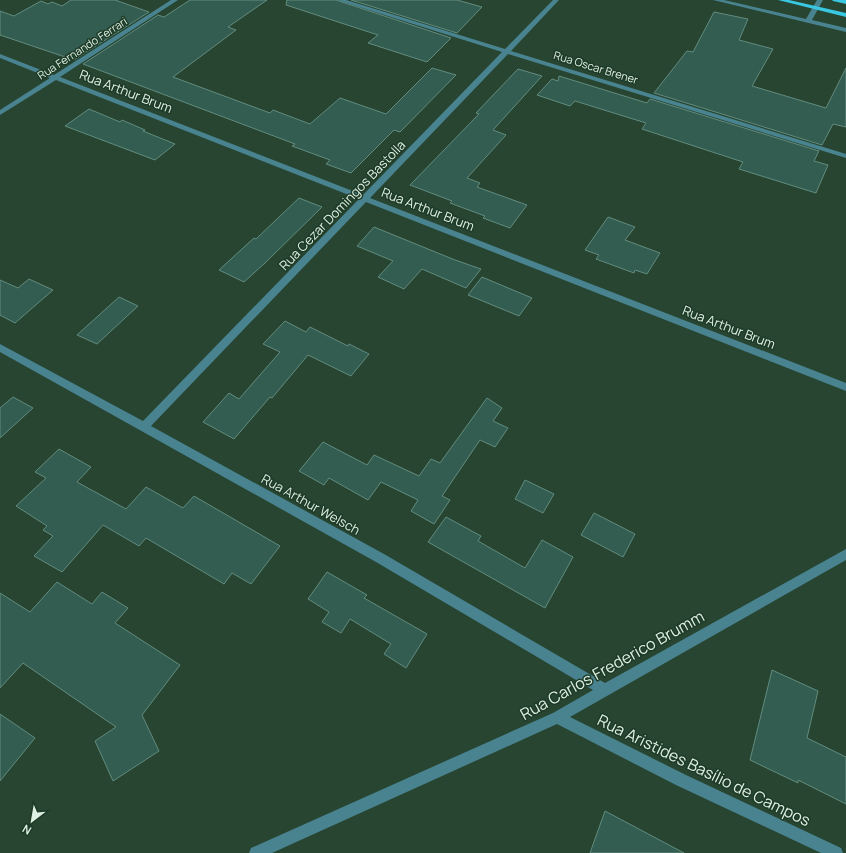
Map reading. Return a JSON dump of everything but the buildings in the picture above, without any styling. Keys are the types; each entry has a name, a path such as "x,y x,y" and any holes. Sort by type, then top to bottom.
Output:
{"main road":[{"path":"781,0 846,15"},
{"path":"835,0 846,2"}],"street":[{"name":"Rua Fernando Ferrari","path":"0,113 175,0"},
{"name":"Rua Oscar Brener","path":"340,0 846,156"},
{"name":"Rua Cezar Domingos Bastolla","path":"144,427 556,0"},
{"path":"716,0 846,30"},
{"path":"808,22 820,0"},
{"name":"Rua Arthur Brum","path":"0,56 846,387"},
{"name":"Rua Arthur Welsch","path":"0,348 511,633 604,690"},
{"name":"Rua Carlos Frederico Brumm","path":"256,853 557,717 846,554"},
{"name":"Rua Aristides Basílio de Campos","path":"557,717 681,780 836,853"}]}
